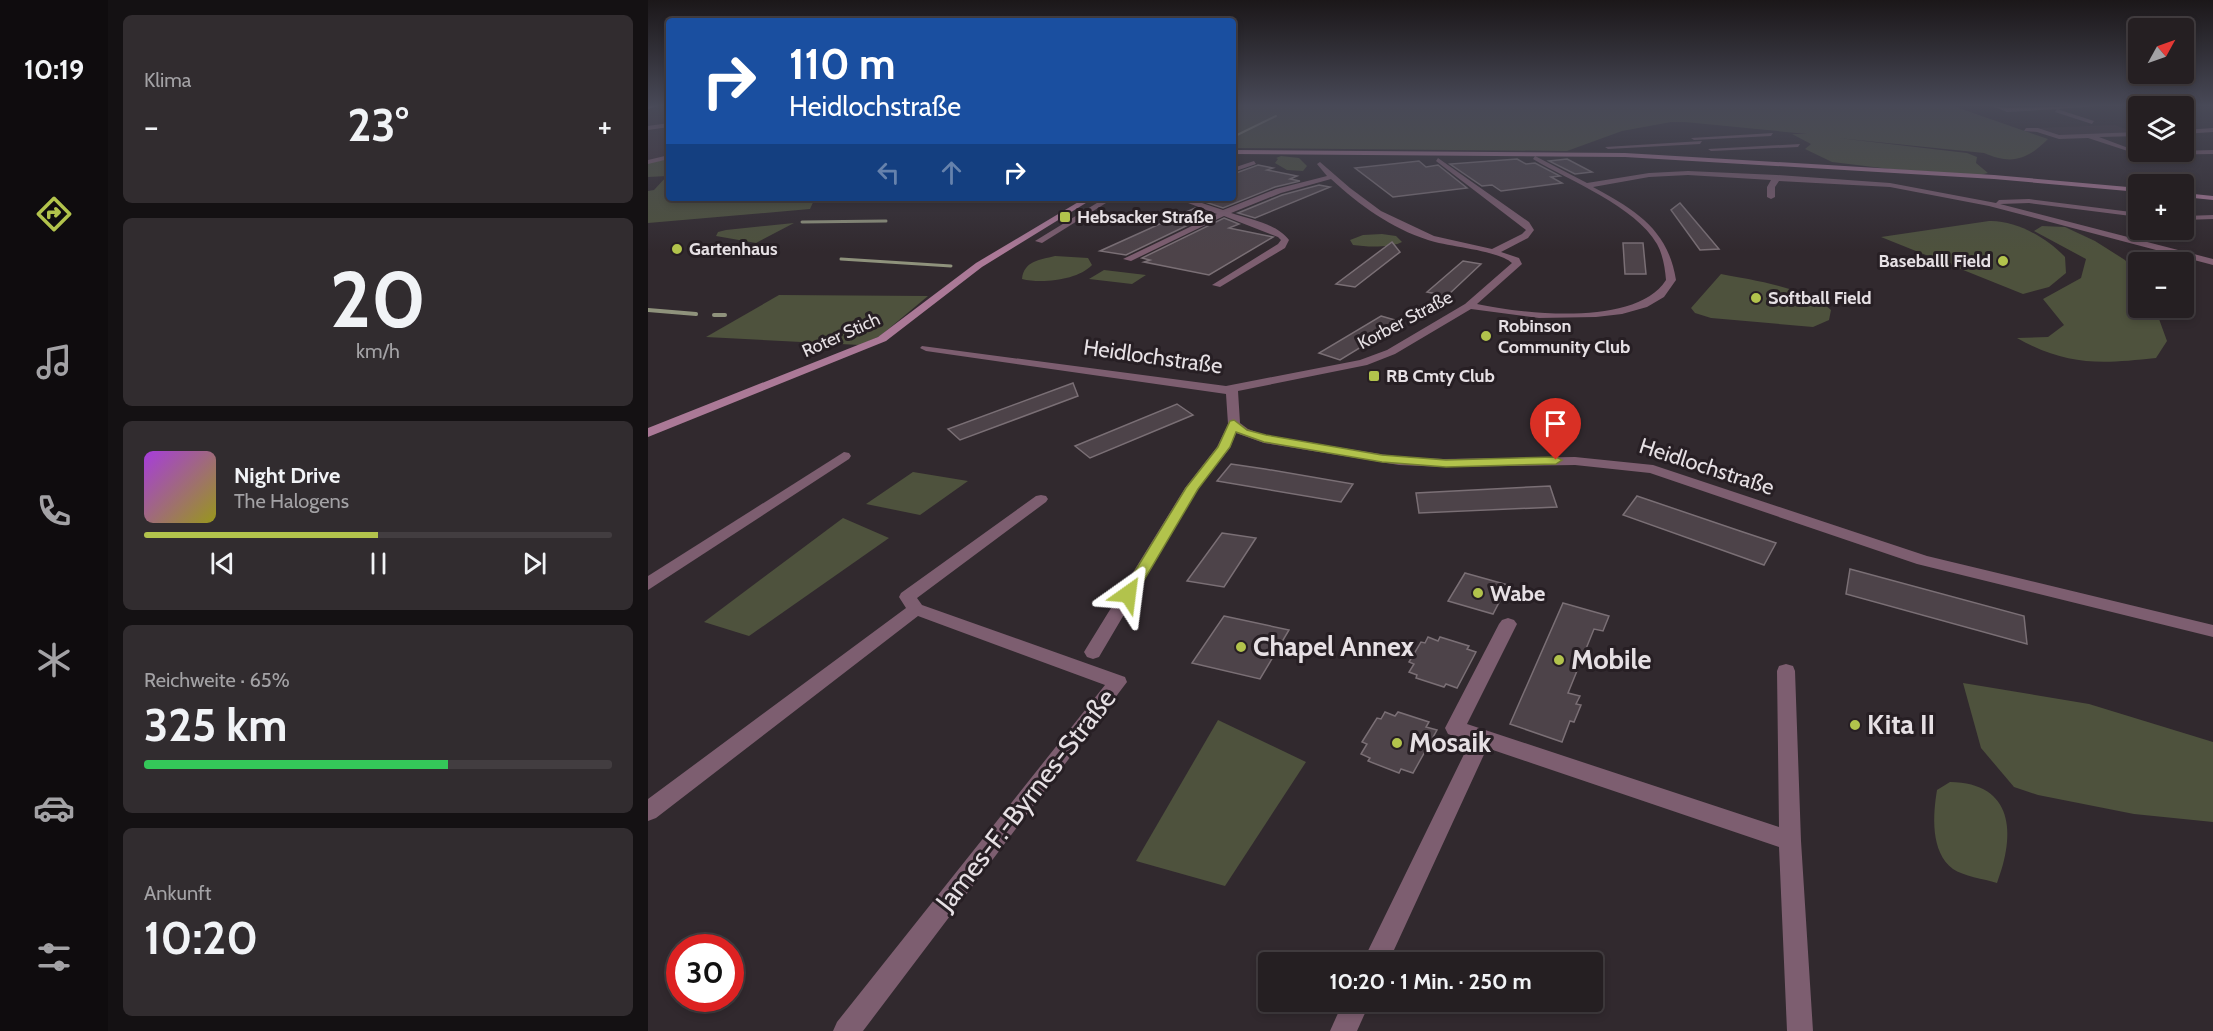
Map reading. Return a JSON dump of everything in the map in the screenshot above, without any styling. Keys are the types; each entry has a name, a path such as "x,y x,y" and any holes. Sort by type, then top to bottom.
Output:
{"street":[{"path":"1489,154 1725,160 1984,176 2128,189"},
{"path":"1718,154 1725,160"},
{"path":"648,162 666,159"},
{"path":"1469,306 1489,311 1583,315 1612,313 1649,301 1659,295 1671,280 1669,262 1658,239 1647,226 1584,186 1535,159"},
{"path":"1438,160 1526,224 1530,230 1525,236 1494,252"},
{"path":"1236,169 1254,163"},
{"name":"Korber Straße","path":"1232,389 1363,363 1391,352 1469,306 1518,262 1494,252 1447,243 1406,228 1356,197 1331,177 1320,164"},
{"path":"1584,186 1672,173 1890,185 1990,204 2213,262"},
{"path":"1128,259 1223,213 1310,180 1331,177"},
{"path":"1771,197 1771,187 1776,177"},
{"path":"2194,196 2213,198"},
{"name":"Roter Stich","path":"648,433 882,339 979,265 1085,201"},
{"path":"1039,241 1105,201"},
{"path":"1188,201 1267,228 1281,235 1285,240 1282,246 1217,285"},
{"path":"1990,204 2002,201 2029,201 2128,214"},
{"path":"2194,218 2213,217"},
{"name":"Heidlochstraße","path":"926,348 1232,389 1234,424 1243,432 1264,439 1416,462 1568,461 1620,463 1653,469 1923,560 2213,632"},
{"path":"1093,652 1192,488 1223,447 1234,424"},
{"path":"648,584 844,456"},
{"path":"648,811 916,609 907,597 1041,499"},
{"name":"James-F.-Byrnes-Straße","path":"846,1031 1118,682 916,609"},
{"path":"1508,624 1455,728 1790,841"},
{"path":"1786,672 1790,841 1800,1031"},
{"path":"1380,952 1482,738"},
{"path":"1343,1031 1352,1012"}],"shaded area":[{"path":"648,154 666,154 666,157 648,162"}],"green space":[{"path":"1816,154 1970,154 1977,157 1976,163 1988,173 1980,175 1890,169 1832,162"},
{"path":"1987,154 2029,154 2011,159"},
{"path":"1281,156 1299,158 1307,166 1303,171 1287,170 1275,163 1278,159 1276,158"},
{"path":"666,160 666,176 648,177 648,163"},
{"path":"666,177 666,201 814,201 810,209 648,223 648,191 654,190"},
{"name":"Baseballl Field","path":"1999,221 2020,227 2049,243 2065,257 2066,273 2049,287 2023,294 1881,237"},
{"path":"794,223 756,243 716,236 718,232 726,230"},
{"path":"2042,226 2065,227 2095,241 2125,260 2128,264 2128,318 2159,318 2167,341 2156,358 2084,361 2052,354 2017,338 2048,337 2064,325 2043,299 2081,278 2086,259 2034,231"},
{"path":"1363,235 1396,236 1402,242 1371,247 1353,245 1350,240"},
{"path":"1055,256 1088,258 1092,265 1078,274 1059,280 1022,279 1029,265"},
{"path":"1104,270 1146,275 1132,284 1089,279"},
{"name":"Softball Field","path":"1721,274 1764,282 1809,296 1831,310 1829,320 1813,327 1711,318 1695,313 1691,308"},
{"path":"779,295 928,296 880,336 860,345 706,337"},
{"path":"913,472 968,481 920,515 866,504"},
{"path":"843,518 889,538 749,636 704,622"},
{"path":"1963,683 2089,704 2213,742 2213,822 2134,814 2038,795 2014,787 1981,748"},
{"path":"1218,720 1306,762 1225,886 1136,861"},
{"path":"1950,782 1971,785 1987,791 1998,801 2005,814 2007,847 1997,883 1953,869 1940,853 1934,821 1937,790"}],"building":[{"path":"1517,159 1526,164 1535,163 1560,176 1551,177 1562,183 1501,191 1492,185 1482,186 1450,164"},
{"path":"1567,159 1592,172 1575,174 1549,161"},
{"path":"1419,161 1426,167 1438,165 1467,188 1393,197 1355,168"},
{"path":"1258,165 1273,168 1267,170 1297,176 1290,179 1300,181 1275,187 1223,208 1208,203 1236,201 1236,173"},
{"path":"1319,185 1330,187 1255,218 1238,213 1282,195"},
{"path":"1680,203 1719,249 1700,250 1671,210"},
{"path":"1195,208 1211,214 1126,255 1100,251"},
{"path":"1224,218 1239,224 1229,228 1273,237 1209,275 1144,262 1150,260 1142,258"},
{"path":"1392,242 1400,252 1355,287 1336,284"},
{"path":"1623,243 1643,243 1646,274 1625,274"},
{"path":"1463,261 1481,264 1447,296 1427,292"},
{"path":"1381,316 1402,322 1340,360 1319,353"},
{"path":"1073,383 1078,396 960,440 948,429"},
{"path":"1177,404 1193,415 1090,458 1075,446"},
{"path":"1231,464 1353,484 1341,502 1217,481"},
{"path":"1550,486 1557,507 1419,513 1416,493"},
{"path":"1637,496 1776,543 1764,565 1623,515"},
{"path":"1222,533 1256,538 1224,587 1187,581"},
{"path":"1850,569 2024,616 2027,644 1846,594"},
{"name":"Wabe","path":"1465,573 1508,585 1493,614 1448,601"},
{"name":"Mobile","path":"1563,603 1609,616 1603,631 1594,629 1568,693 1580,696 1576,704 1581,705 1574,722 1570,721 1562,742 1510,724"},
{"name":"Chapel Annex","path":"1224,616 1289,630 1260,679 1192,663"},
{"name":"Mosaik","path":"1428,637 1438,641 1440,637 1469,646 1467,649 1476,652 1457,688 1446,684 1444,687 1416,678 1417,675 1409,672 1414,664 1409,662 1421,642 1425,643"},
{"name":"Mosaik","path":"1385,712 1395,716 1398,712 1429,722 1426,727 1437,730 1413,773 1401,769 1399,773 1368,761 1370,758 1361,754 1367,744 1362,742 1377,718 1381,719"}],"waterway":[{"path":"802,222 886,221"},
{"path":"841,259 951,266"},
{"path":"648,310 696,314"},
{"path":"714,315 725,315"}],"place":[{"name":"Hebsacker Straße","path":"1065,217"},
{"name":"Gartenhaus","path":"677,249"},
{"name":"Baseballl Field","path":"2003,261"},
{"name":"Softball Field","path":"1756,298"},
{"name":"Robinson Community Club","path":"1486,336"},
{"name":"RB Cmty Club","path":"1374,376"},
{"name":"Wabe","path":"1478,593"},
{"name":"Chapel Annex","path":"1241,647"},
{"name":"Mobile","path":"1559,660"},
{"name":"Kita II","path":"1855,725"},
{"name":"Mosaik","path":"1397,743"}],"route":[{"path":"1128,594 1192,488 1223,447 1234,424 1243,432 1264,439 1382,459 1446,464 1556,460"}]}
